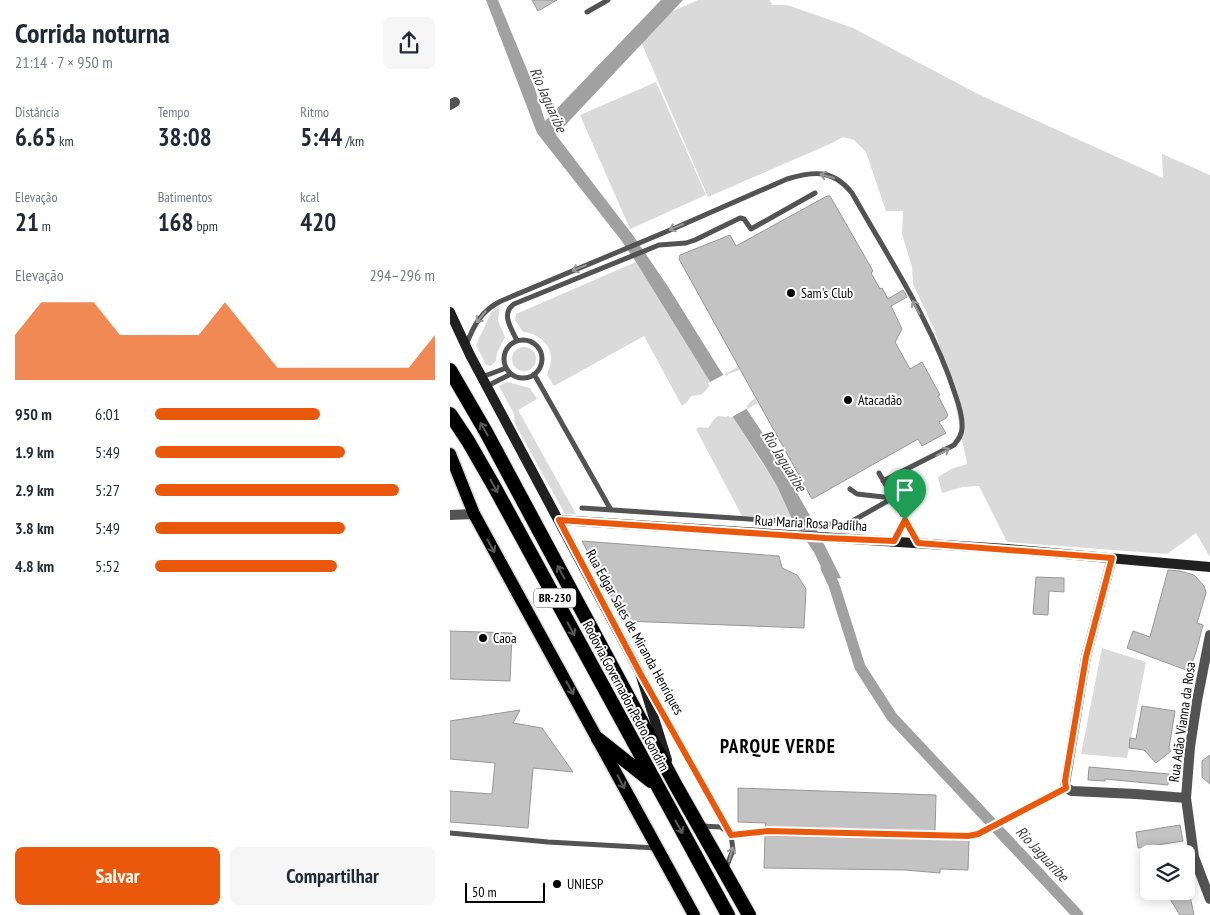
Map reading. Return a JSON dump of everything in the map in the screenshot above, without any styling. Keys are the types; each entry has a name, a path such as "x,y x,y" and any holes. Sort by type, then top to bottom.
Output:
{"highway":[{"name":"Rodovia Governador Pedro Gondim","path":"450,370 486,432 675,784 749,915"},
{"name":"Rodovia Governador Pedro Gondim","path":"450,414 495,488 728,915"},
{"path":"598,739 655,784"}],"main road":[{"name":"Rua Edgar Sales de Miranda Henriques","path":"450,312 484,382 640,673"},
{"path":"450,454 474,514 694,915"},
{"name":"Rua Maria Rosa Padilha","path":"559,520 894,541 1210,567"},
{"path":"640,673 675,784"}],"street":[{"path":"450,515 474,514"},
{"path":"1112,558 1086,657 1065,781 1066,788 1072,791 1186,798"},
{"name":"Rua Adão Vianna da Rosa","path":"1210,635 1190,747 1186,798 1194,857 1210,899"}],"lane":[{"path":"587,12 608,0"},
{"path":"466,346 476,321 491,306 787,179 803,174 817,173 830,175 843,182 852,193 933,340 949,376 961,417 962,428 959,438 954,445 883,480"},
{"path":"517,341 506,316 511,306 648,249 663,244 677,244 695,240 740,218 744,219 751,229 815,194"},
{"path":"525,340 532,342 538,347 542,361 534,374 522,378 511,374 506,368 504,360 505,352 510,345 517,341 525,340"},
{"path":"484,382 506,368"},
{"path":"484,382 511,374"},
{"path":"534,374 611,510"},
{"path":"879,473 918,543"},
{"path":"850,489 857,494 893,498"},
{"path":"582,508 733,517 793,523 847,524 893,498"},
{"path":"894,541 905,520"},
{"name":"Rua Edgar Sales de Miranda Henriques","path":"640,673 731,835"},
{"path":"699,826 720,827 731,835 768,831 960,837 978,834 1066,788"},
{"path":"450,833 548,842 656,848"},
{"path":"724,871 733,850 731,835"}],"shaded area":[{"path":"486,0 498,0 535,89 545,121 661,0 683,0 556,135 632,234 762,432 809,514 841,578 827,580 815,554 791,517 777,486 636,262 537,133"},
{"path":"698,0 770,0 772,5 787,5 853,28 978,94 1163,178 1162,154 1210,175 1210,557 1196,533 1167,554 1007,542 979,486 962,487 942,493 938,477 951,469 967,464 950,378 934,329 913,284 912,267 902,234 903,211 886,211 866,152 854,140 843,137 708,197 635,28"},
{"path":"656,82 706,195 630,229 580,115"},
{"path":"636,262 710,382 738,367 740,370 728,374 725,380 710,385 702,394 691,396 682,406 644,336 554,386 547,375 551,362 549,349 543,340 523,332 515,320 516,314"},
{"path":"500,306 498,321 505,337 497,353 496,361 490,366 486,365 476,345 492,311"},
{"path":"524,347 532,351 536,359 532,367 524,371 516,367 512,359 516,351"},
{"path":"507,382 530,388 537,399 518,410 576,514 565,514 515,424 514,414 499,386"},
{"path":"755,398 758,403 733,417 777,486 791,517 742,516 696,429 699,427 708,428 718,416 726,417 748,405"},
{"path":"1102,648 1146,662 1127,758 1081,754"}],"pier":[{"path":"725,374 748,408 730,418 708,383"}],"building":[{"path":"532,0 557,0 538,11"},
{"path":"830,196 873,271 871,273 880,289 882,288 888,299 903,290 905,293 907,297 891,306 902,329 895,342 910,369 922,362 940,395 938,396 948,415 939,422 946,433 922,446 918,439 812,499 679,259 680,255 730,235 736,246"},
{"path":"582,541 779,556 782,568 797,575 806,589 804,628 624,621"},
{"path":"1168,570 1194,575 1204,586 1206,593 1197,623 1203,625 1189,671 1127,648 1133,631 1150,637"},
{"path":"1036,577 1064,578 1064,592 1049,591 1048,615 1033,614"},
{"path":"450,631 512,633 510,681 450,679"},
{"path":"1142,706 1175,711 1169,748 1171,751 1156,763 1144,750 1129,748 1130,738 1136,739"},
{"path":"520,710 513,723 542,728 573,772 533,768 528,828 450,822 450,791 492,794 495,763 450,759 450,721"},
{"path":"1210,755 1210,784 1202,777 1202,761"},
{"path":"1089,767 1169,774 1168,785 1105,779 1105,781 1088,780"},
{"path":"738,788 936,795 935,831 765,827 766,823 738,822"},
{"path":"1180,825 1183,841 1157,845 1140,845 1138,848 1136,832"},
{"path":"765,836 969,840 968,870 940,869 940,873 905,870 764,868"},
{"path":"1171,900 1191,900 1194,915 1180,915"}],"waterway":[{"name":"Rio Jaguaribe","path":"826,568 834,585 860,667 892,717 1078,915"}],"place":[{"name":"Sam's Club","path":"791,293"},
{"name":"Atacadão","path":"848,400"},
{"name":"Caoa","path":"483,638"},
{"name":"UNIESP","path":"557,884"}],"district":[{"name":"PARQUE VERDE","path":"778,746"}],"route":[{"path":"559,520 894,541 905,520 918,543 1112,558 1086,657 1065,781 1066,788 978,834 968,836 768,831 731,835 640,673 559,520"}]}
